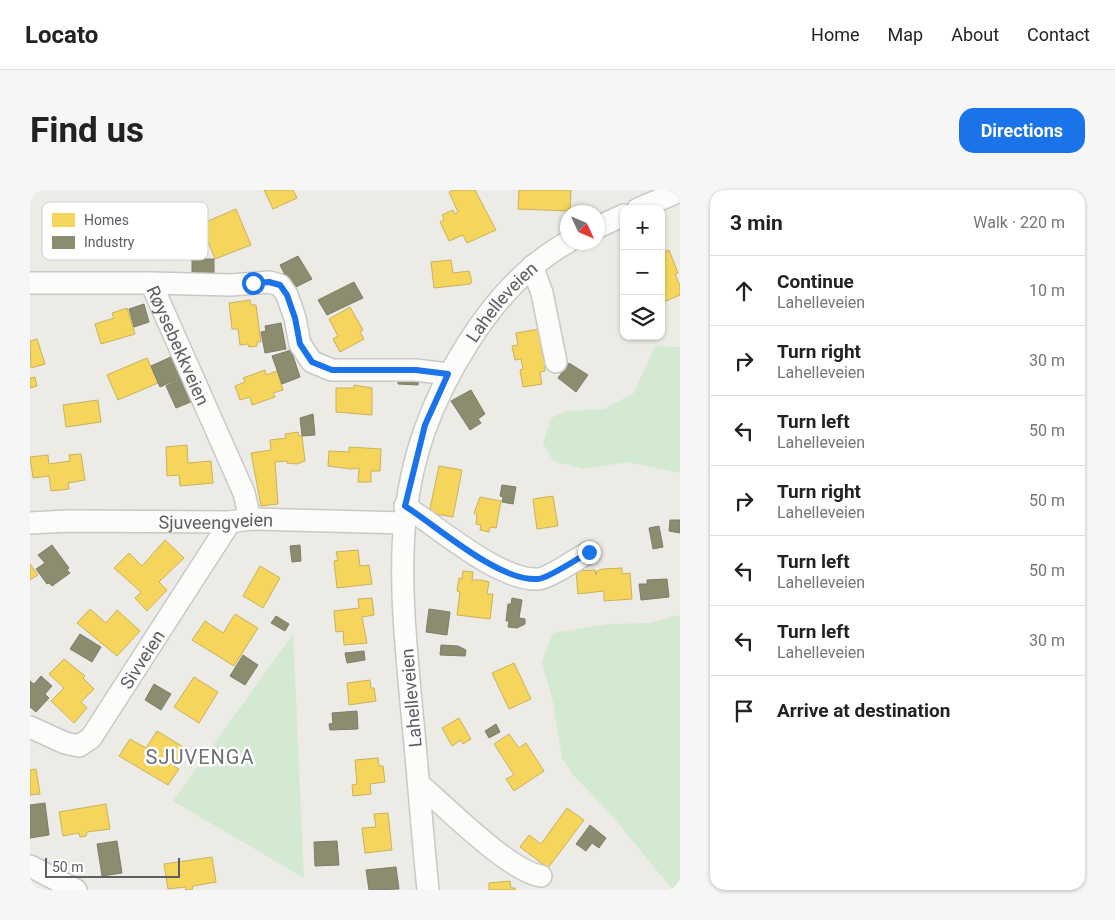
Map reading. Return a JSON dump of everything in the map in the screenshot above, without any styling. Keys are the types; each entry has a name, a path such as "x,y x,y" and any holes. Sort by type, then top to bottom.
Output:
{"street":[{"path":"647,205 680,190"},
{"path":"605,224 620,217"},
{"name":"Lahelleveien","path":"428,890 404,621 404,514 425,425 448,374 497,302 532,266 560,247"},
{"path":"532,266 542,293 556,362"},
{"path":"151,283 231,285 269,282 280,285 287,295 295,318 300,344 312,362 332,370 416,370 448,374"},
{"name":"Røysebekkveien","path":"30,283 151,283 244,493 240,521"},
{"path":"404,514 487,563 519,577 540,579 589,552"},
{"name":"Sjuveengveien","path":"30,523 67,521 240,521 404,514"},
{"name":"Sivveien","path":"30,727 64,743 80,746 91,738 240,521"},
{"path":"419,784 495,849 528,873 541,876"},
{"path":"30,866 76,890"}],"green space":[{"path":"655,346 680,347 680,473 628,462 583,469 553,461 543,443 551,418 567,411 604,409 634,393"},
{"path":"680,615 680,890 673,890 607,810 573,775 562,758 553,701 542,662 553,633 608,624 650,623"},
{"path":"293,634 304,878 173,801"}],"building: Homes":[{"path":"264,190 293,190 297,198 273,209"},
{"path":"454,190 475,190 496,230 467,243 463,235 449,241 440,222 444,220 442,215 453,210 455,214 458,212 449,192"},
{"path":"519,190 571,190 570,205 560,205 560,211 518,209"},
{"path":"236,209 251,245 215,259 208,242 208,221"},
{"path":"669,250 678,273 675,274 680,286 680,295 665,301 665,295 665,252"},
{"path":"451,260 453,273 469,271 472,282 470,284 434,288 431,262"},
{"path":"250,300 251,305 256,305 261,342 257,342 257,346 249,347 248,344 240,345 238,329 232,329 229,303"},
{"path":"350,307 363,330 360,332 364,339 340,352 333,339 338,336 329,319"},
{"path":"127,308 135,334 101,344 95,324 114,318 112,313"},
{"path":"545,328 551,366 544,367 545,371 540,372 542,384 523,387 520,370 523,369 521,359 515,360 512,346 518,345 516,333"},
{"path":"37,339 45,364 31,368 30,341"},
{"path":"147,358 158,383 118,400 107,375"},
{"path":"265,370 266,375 277,371 283,390 273,393 275,397 252,405 250,397 240,400 235,386 245,382 243,378"},
{"path":"35,377 37,386 30,388 30,378"},
{"path":"354,385 372,388 372,415 336,412 336,388 354,388"},
{"path":"98,400 101,422 66,427 63,405"},
{"path":"298,432 299,436 302,436 305,461 297,464 287,463 287,461 275,462 278,504 261,506 251,453 271,450 270,440 286,438 285,434"},
{"path":"187,445 188,463 211,461 213,483 180,486 179,475 167,476 166,447"},
{"path":"349,447 381,449 380,471 371,471 371,482 358,482 359,468 351,469 328,466 329,451 349,452"},
{"path":"81,454 85,480 68,483 69,489 51,491 49,476 33,478 30,457 48,455 49,464 70,461 69,455"},
{"path":"439,466 462,470 453,517 429,513"},
{"path":"553,496 558,526 537,529 533,499"},
{"path":"480,497 501,501 496,528 490,527 489,532 480,530 481,525 476,524 477,515 474,513"},
{"path":"165,540 184,558 159,582 167,590 147,611 135,598 141,592 114,568 129,553 142,566"},
{"path":"358,550 360,566 369,565 372,584 337,588 334,561 338,560 336,552"},
{"path":"30,564 38,575 30,580"},
{"path":"260,566 280,578 263,608 243,596"},
{"path":"622,568 622,574 630,573 632,599 604,601 604,591 578,594 576,571 595,570 596,575 597,571 602,569"},
{"path":"463,571 473,572 472,580 489,582 487,594 493,594 490,619 457,615 460,592 457,591 459,578 462,579"},
{"path":"372,598 374,615 362,617 367,643 344,645 343,631 336,632 334,611 359,608 358,599"},
{"path":"90,609 106,623 117,610 140,631 117,656 77,623"},
{"path":"235,614 258,628 234,666 192,640 205,621 223,633"},
{"path":"64,659 85,676 83,678 94,689 81,702 87,708 74,723 51,701 64,688 49,674"},
{"path":"514,663 531,699 509,709 492,673"},
{"path":"194,677 218,692 199,723 174,707"},
{"path":"370,680 371,688 374,688 376,701 349,705 347,683"},
{"path":"459,718 471,739 463,744 461,740 452,746 442,728"},
{"path":"157,731 185,748 174,766 179,769 168,785 119,756 130,739 146,748"},
{"path":"509,734 519,748 526,743 544,771 514,791 506,779 514,775 494,744"},
{"path":"378,758 379,766 383,766 385,782 370,784 371,794 353,796 352,785 357,784 355,760"},
{"path":"36,769 40,794 30,795 30,770"},
{"path":"106,804 110,829 87,832 86,836 80,837 79,833 63,836 59,812"},
{"path":"567,808 584,820 548,868 520,847 529,835 541,844"},
{"path":"388,813 392,850 365,853 362,828 376,827 374,814"},
{"path":"212,857 216,882 193,886 192,890 186,890 185,887 168,889 164,864"},
{"path":"510,881 511,888 515,888 515,890 489,890 489,883"}],"building: Industry":[{"path":"298,256 312,279 292,289 280,265"},
{"path":"214,259 214,280 192,280 192,260"},
{"path":"354,282 363,298 327,315 318,300"},
{"path":"144,304 149,322 134,327 129,309"},
{"path":"281,323 286,349 265,353 261,332 266,331 265,326"},
{"path":"291,350 300,377 282,384 272,356"},
{"path":"173,356 183,377 160,387 151,366"},
{"path":"569,363 588,375 576,392 558,378"},
{"path":"399,374 419,375 418,385 398,384"},
{"path":"183,378 193,401 176,408 166,386"},
{"path":"471,390 485,414 478,419 481,423 470,430 451,401"},
{"path":"313,414 315,435 302,436 300,418"},
{"path":"502,485 516,487 513,504 502,502 503,497 500,496"},
{"path":"670,520 680,520 680,533 669,531"},
{"path":"659,526 663,547 653,549 649,528"},
{"path":"52,545 69,568 67,570 70,573 52,586 49,583 47,584 36,569 45,563 38,555"},
{"path":"300,545 301,561 292,562 290,546"},
{"path":"667,579 669,597 641,600 639,584 647,584 647,580"},
{"path":"512,598 522,600 519,618 525,619 525,624 517,628 508,627 509,621 506,621 508,604 511,604"},
{"path":"429,609 450,612 447,635 426,632"},
{"path":"276,616 289,624 285,631 271,623"},
{"path":"80,634 101,647 92,662 70,649"},
{"path":"441,645 458,646 466,650 465,656 440,655"},
{"path":"364,651 365,660 347,663 345,653"},
{"path":"243,655 258,665 245,685 230,676"},
{"path":"41,676 52,686 45,694 49,698 36,712 30,707 30,681 34,684"},
{"path":"154,684 171,694 161,710 145,700"},
{"path":"357,711 358,729 330,730 329,724 333,723 332,713"},
{"path":"496,724 500,732 489,738 485,731"},
{"path":"45,803 49,835 30,838 30,805"},
{"path":"590,825 606,838 599,848 592,843 586,851 576,844"},
{"path":"117,841 122,873 102,876 97,844"},
{"path":"337,841 339,865 315,866 314,842"},
{"path":"396,867 399,889 369,890 366,870"}],"district":[{"name":"SJUVENGA","path":"200,757"}],"route":[{"path":"253,283 269,282 280,285 287,295 295,318 300,344 312,362 332,370 416,370 448,374 425,425 405,506 487,563 519,577 540,579 589,552"}]}
